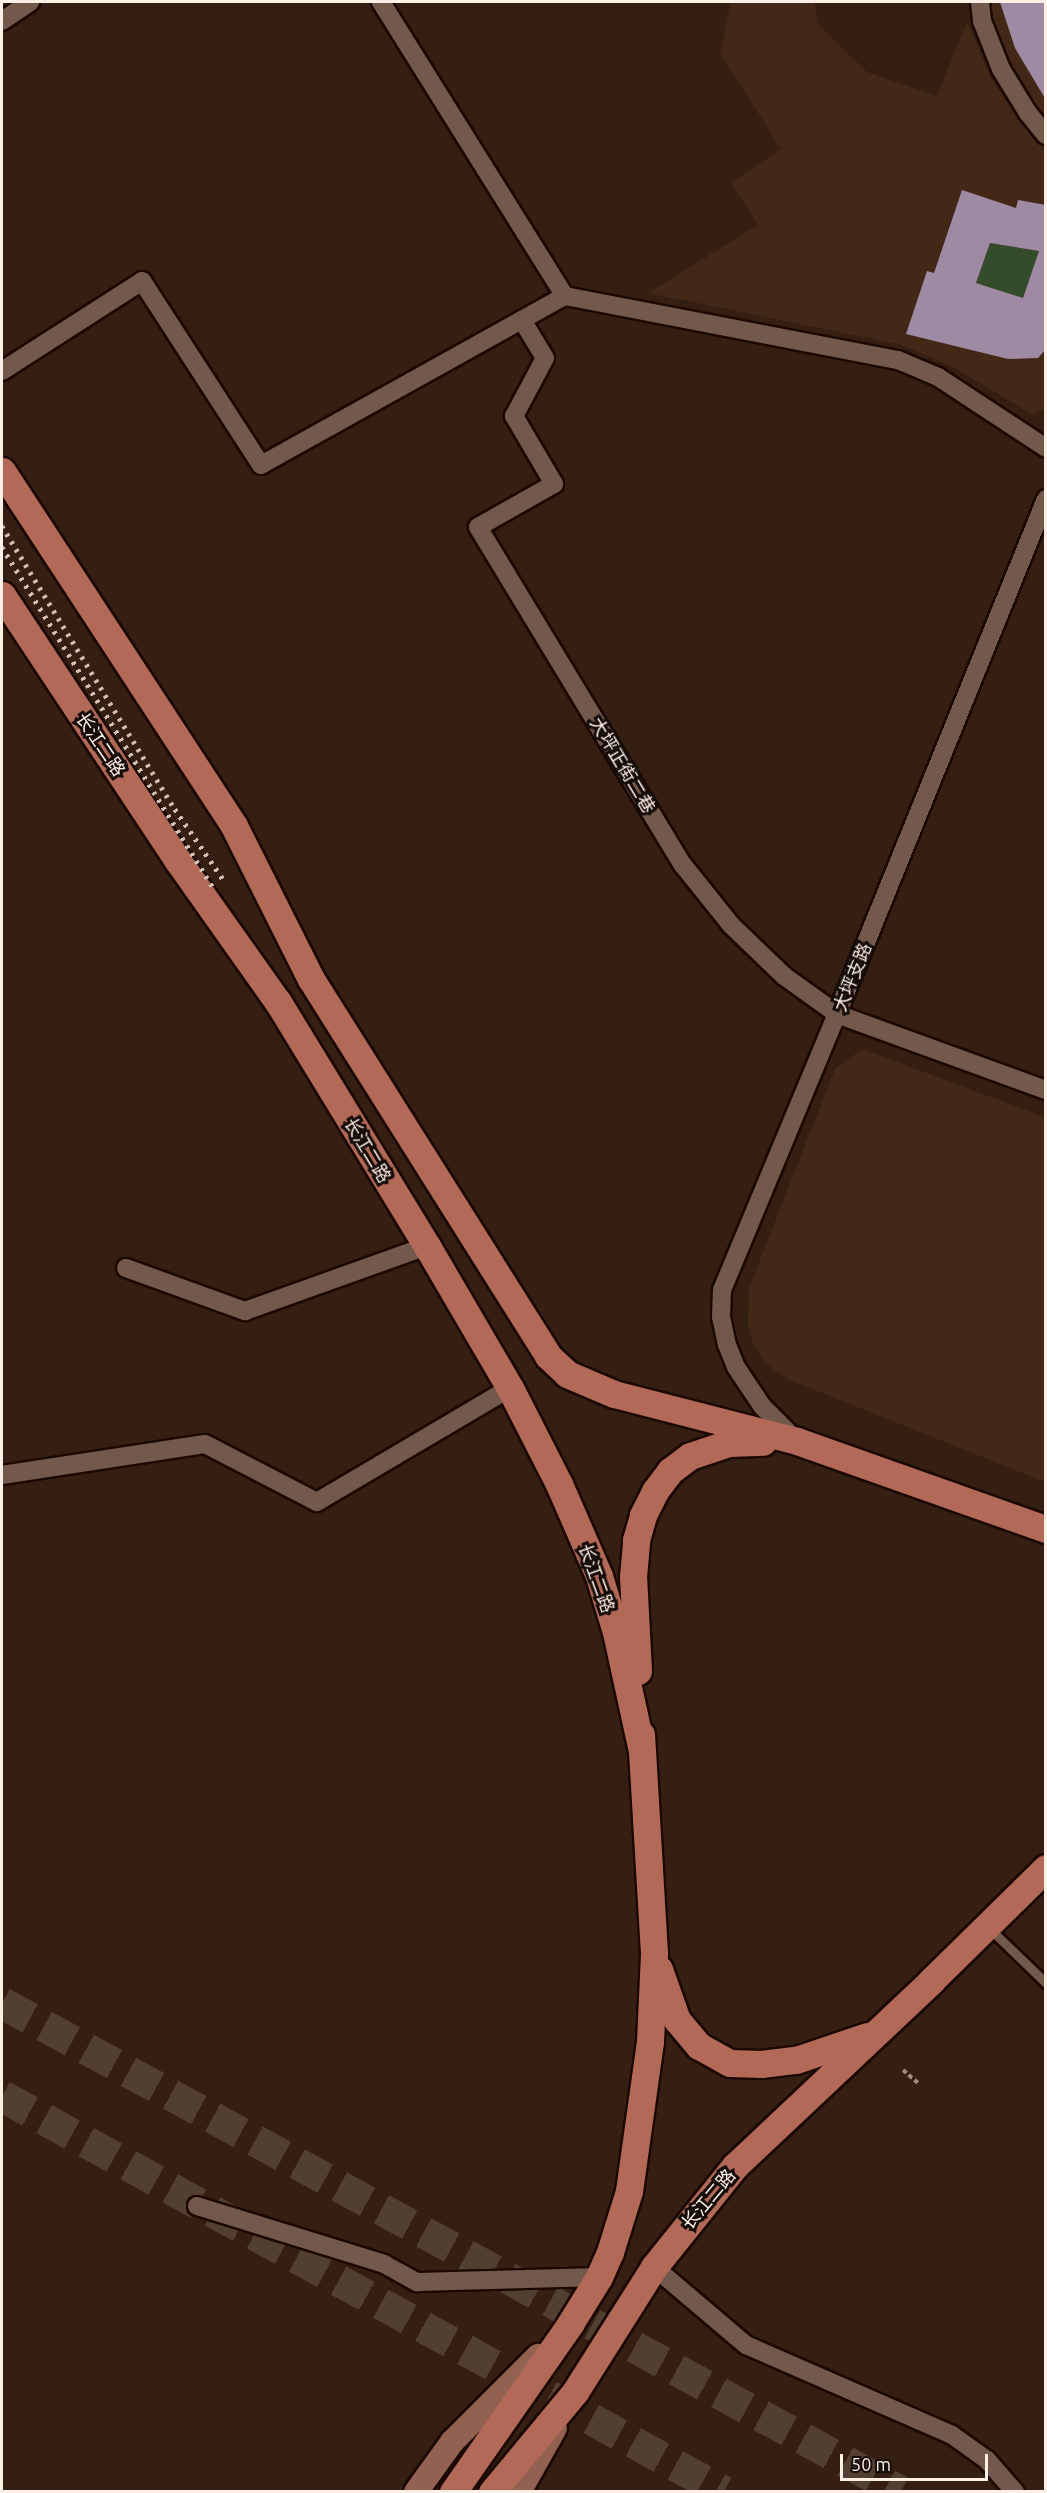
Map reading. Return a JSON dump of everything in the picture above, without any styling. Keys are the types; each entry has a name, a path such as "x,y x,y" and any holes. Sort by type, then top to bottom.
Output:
{"main road":[{"name":"长江二路","path":"2,471 234,826 311,979 548,1356 567,1374 606,1392 797,1441 1046,1529"},
{"name":"长江二路","path":"2,595 178,861 278,1002 427,1246 510,1388 559,1484 599,1576 616,1632 642,1751"},
{"name":"长江二路","path":"453,2492 570,2324 599,2277 610,2252 629,2191 650,2042 654,1953 633,1577 636,1540 643,1515 655,1491 670,1471 690,1456 708,1448 729,1443 797,1441"},
{"name":"长江二路","path":"505,2487 575,2392 654,2267 735,2166 1046,1868"},
{"name":"长江二路","path":"654,1953 676,2020 699,2046 730,2063 761,2064 796,2060 874,2033"}],"street":[{"path":"2,21 30,2"},
{"path":"381,2 565,296"},
{"path":"966,2 982,21"},
{"path":"980,2 982,21 1002,69 1028,113 1046,135"},
{"path":"2,371 142,281 261,465 565,296 898,360 938,377 1046,448"},
{"name":"大坪正街二巷","path":"522,320 545,358 514,416 554,484 478,527 683,865 731,925 784,976 837,1014 1046,1090"},
{"name":"大坪支路","path":"797,1441 762,1406 736,1367 727,1345 721,1317 722,1290 837,1014 1046,499"},
{"path":"126,1268 245,1311 427,1246"},
{"path":"2,1475 205,1444 316,1502 510,1388"},
{"path":"197,2206 384,2264 417,2282 599,2277"},
{"path":"654,2267 746,2345 952,2435 987,2460 1015,2492"},
{"name":"长江二路","path":"416,2492 452,2442 570,2324"}],"lane":[{"path":"988,1926 1046,1983"}],"path":[{"path":"903,2070 919,2084"}],"shaded area":[{"path":"731,2 815,2 817,23 867,72 937,96 967,22 990,76 1020,122 1045,150 1046,409 1032,414 951,366 899,344 648,293 758,225 731,183 781,149 720,53"},
{"path":"981,2 1045,2 1045,126 1007,68"},
{"path":"862,1049 1045,1117 1045,1482 790,1380 774,1370 761,1357 753,1343 748,1324 749,1288 835,1069"}],"green space":[{"path":"990,243 1039,251 1021,303 1015,296 983,285 975,287"}],"building":[{"path":"1000,2 1046,2 1046,100 1015,48"},
{"path":"962,190 1016,208 1018,200 1046,205 1046,349 1038,358 1008,359 906,334 927,271 934,273","holes":["990,243 1039,251 1023,298 976,283"]}],"tunnel":[{"path":"2,2003 901,2492"},
{"path":"2,2096 724,2492"}],"railway":[{"path":"2,526 175,809 225,882"},
{"path":"2,547 214,889"}]}
